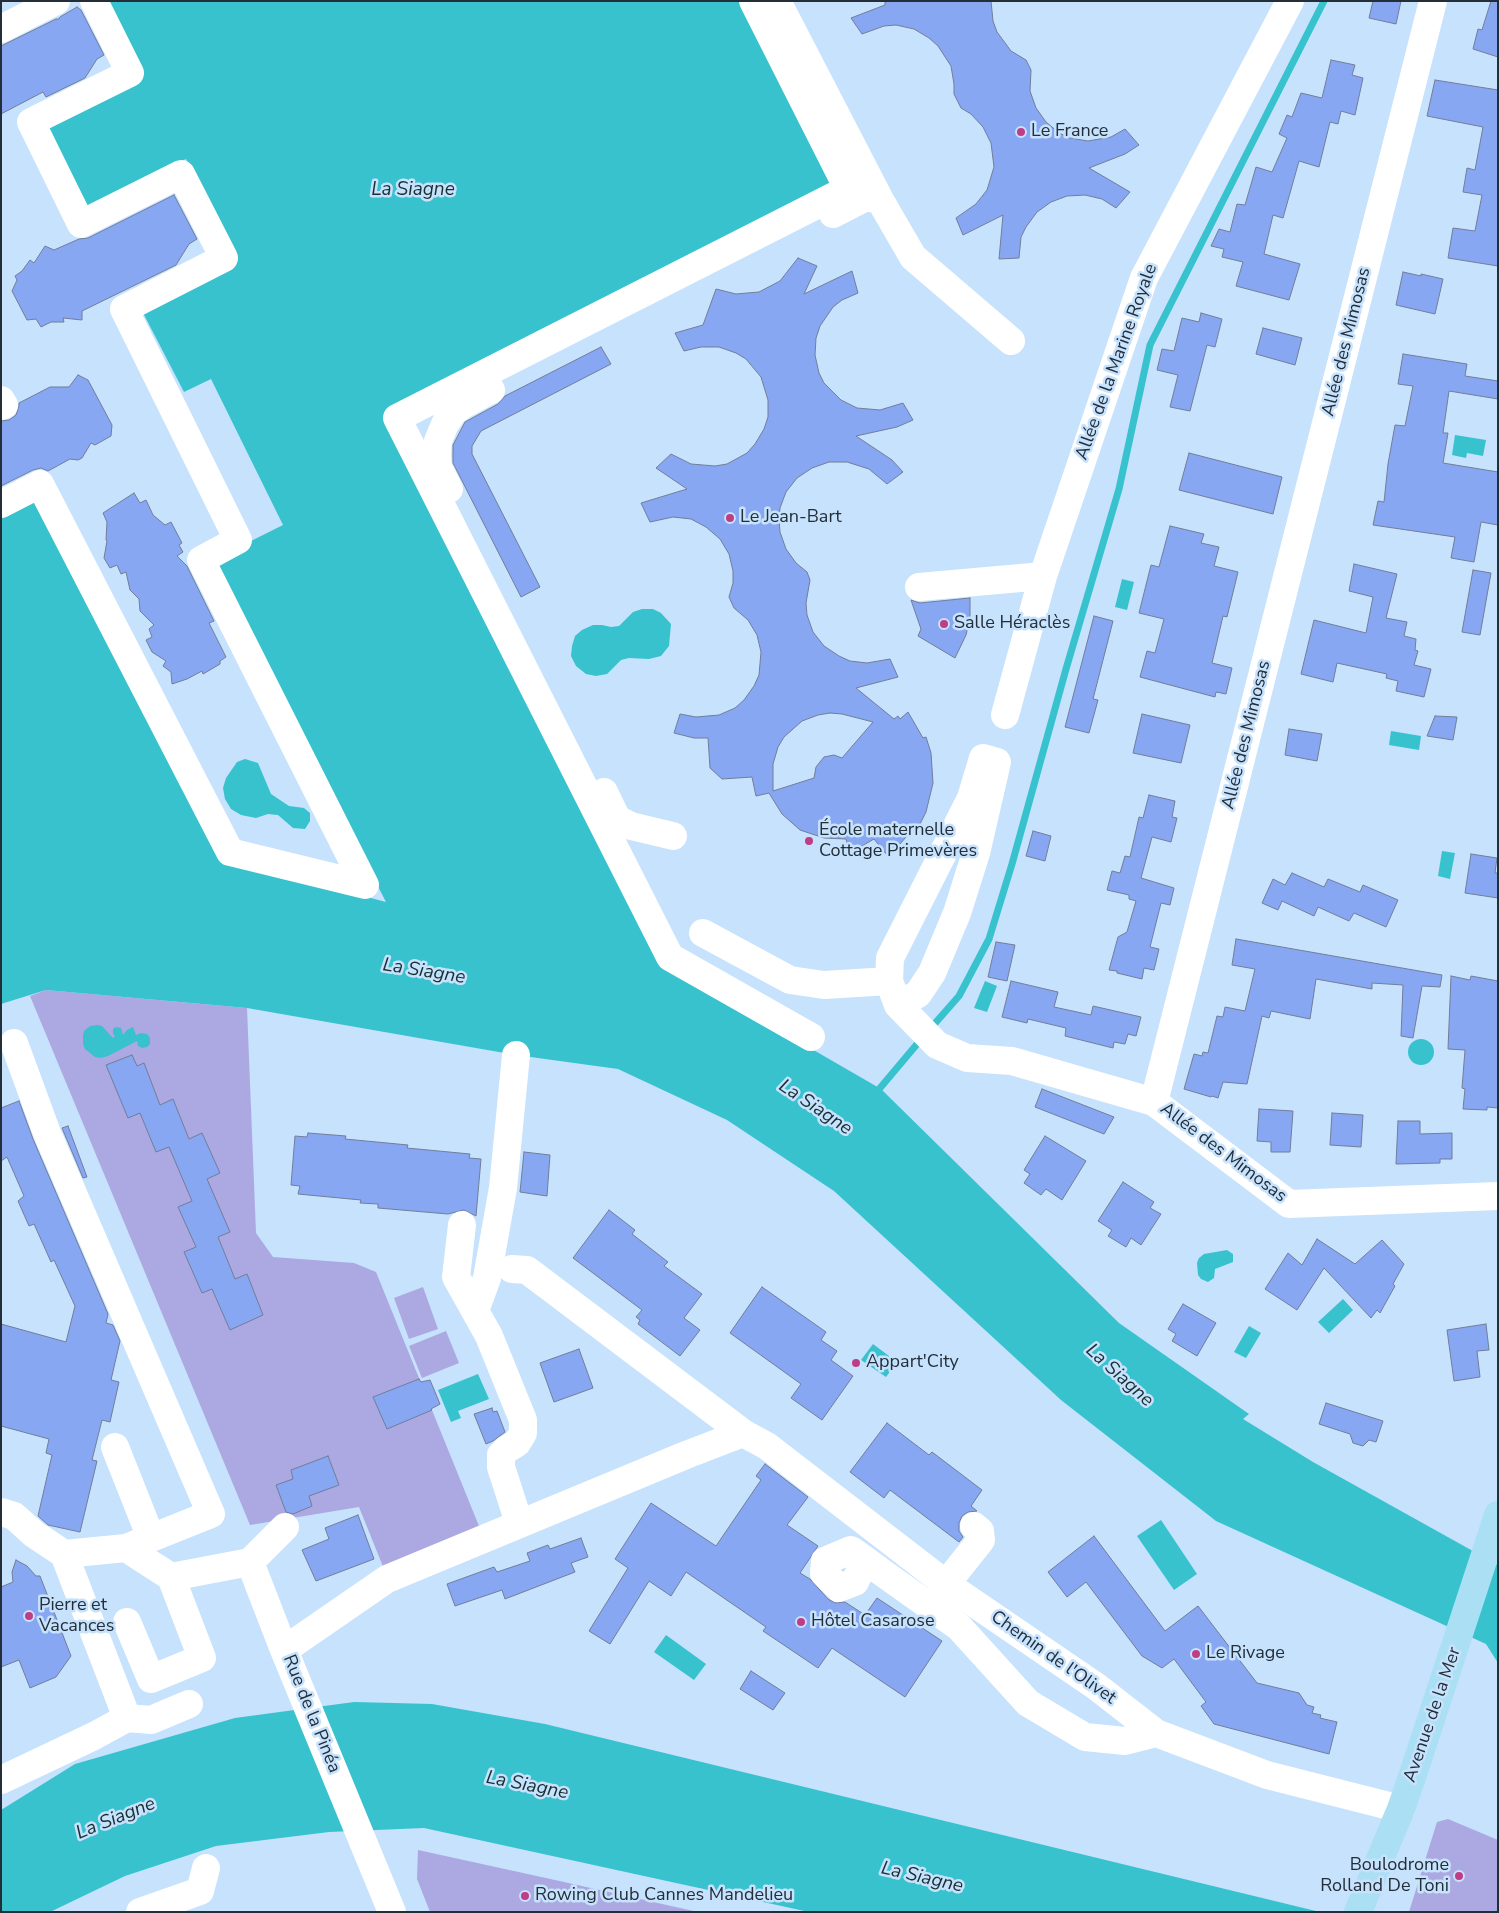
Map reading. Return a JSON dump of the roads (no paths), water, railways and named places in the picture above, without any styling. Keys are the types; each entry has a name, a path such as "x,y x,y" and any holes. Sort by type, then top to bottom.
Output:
{"main road":[{"name":"Avenue de la Mer","path":"1362,1902 1401,1809 1495,1524"}],"street":[{"path":"1,29 56,1"},
{"path":"1,504 40,484 230,852 365,885 202,560 238,540 124,308 224,258 181,174 81,224 31,122 130,73 94,1"},
{"path":"753,1 848,189 397,418 670,957 811,1038"},
{"path":"777,1 880,200 913,257 1011,341"},
{"name":"Allée de la Marine Royale","path":"1005,715 1042,576 1144,278 1290,1"},
{"name":"Allée des Mimosas","path":"1433,1 1154,1102 1289,1204 1498,1196"},
{"path":"673,836 631,826 617,819 438,467 438,441 444,424 454,411 463,405 866,197 880,200"},
{"path":"1,400 4,405 1,406"},
{"path":"919,587 1042,576"},
{"path":"703,933 790,980 824,985 901,1003 918,994 932,973 956,913 976,853 997,762 983,758 971,798 890,958 901,1003 936,1044 967,1058 1012,1061 1154,1102"},
{"path":"14,1043 47,1133 211,1514 126,1548 64,1554"},
{"path":"475,1311 487,1278 503,1188 516,1055"},
{"path":"462,1225 456,1277 489,1336 523,1420 523,1433 517,1443 501,1455 502,1467 519,1522"},
{"name":"Chemin de l'Olivet","path":"512,1269 527,1270 743,1434 767,1446 946,1584 1097,1687 1156,1733 1266,1775 1401,1809"},
{"path":"284,1650 387,1579 519,1522 743,1434"},
{"path":"115,1447 151,1538"},
{"path":"1,1512 14,1516 34,1534 64,1554 127,1718"},
{"path":"946,1584 981,1540 980,1531 974,1526"},
{"path":"171,1576 250,1562 285,1527"},
{"path":"126,1548 171,1576 202,1658 151,1679 127,1622"},
{"path":"865,1560 959,1627 1028,1703 1086,1737 1125,1740 1156,1733"},
{"name":"Rue de la Pinéa","path":"250,1562 284,1650 392,1912"},
{"path":"1,1780 94,1736 127,1718 151,1720 189,1704"},
{"path":"140,1912 200,1890 206,1868"}],"water":[{"name":"La Siagne","path":"104,1 744,1 838,186 386,414 663,963 881,1089 1119,1323 1249,1414 1243,1419 1313,1462 1498,1565 1498,1663 1486,1644 1216,1521 1061,1400 834,1191 727,1120 618,1069 516,1055 247,1008 46,990 1,1004 1,515 35,498 225,860 386,902 211,561 283,525 211,379 184,392 141,309 237,260 186,159 89,208 47,126 142,77"},
{"path":"1455,435 1486,440 1483,456 1467,453 1466,458 1452,455"},
{"path":"1122,579 1134,582 1127,610 1115,607"},
{"path":"642,609 653,609 661,613 671,624 669,646 661,656 649,659 629,658 621,660 607,674 596,676 586,674 576,666 571,656 575,636 593,625 619,626 633,612"},
{"path":"1391,731 1421,736 1419,750 1389,745"},
{"path":"245,759 258,763 271,794 289,806 304,808 310,813 310,821 305,829 293,828 278,815 268,814 256,818 241,815 231,809 225,799 223,788 226,778 237,762"},
{"path":"1442,851 1455,853 1450,879 1438,876"},
{"path":"985,981 997,986 987,1012 974,1008"},
{"path":"90,1026 102,1026 113,1038 115,1036 113,1029 116,1027 121,1028 123,1035 133,1027 136,1035 141,1033 147,1034 150,1038 150,1044 142,1048 138,1046 137,1041 108,1056 95,1057 85,1049 83,1036 84,1031"},
{"path":"1421,1039 1430,1043 1434,1052 1430,1061 1421,1065 1412,1061 1408,1052 1412,1043"},
{"path":"1227,1250 1233,1254 1233,1262 1215,1269 1214,1278 1208,1282 1201,1279 1198,1275 1197,1263 1199,1258 1204,1254"},
{"path":"1343,1299 1353,1310 1329,1333 1318,1322"},
{"path":"1249,1326 1261,1333 1246,1358 1234,1352"},
{"path":"873,1344 897,1362 886,1377 861,1360"},
{"path":"478,1374 489,1399 458,1411 461,1418 451,1422 438,1390"},
{"path":"1161,1520 1197,1574 1174,1590 1137,1536"},
{"path":"666,1635 706,1664 694,1680 654,1652"},
{"path":"354,1702 432,1704 545,1724 1320,1912 809,1912 424,1828 329,1832 216,1846 125,1876 50,1912 1,1912 1,1810 75,1764 235,1718"}],"waterway":[{"path":"930,1029 959,996 989,939 1119,489 1150,345 1324,1"},
{"path":"875,1094 923,1037"}],"place":[{"name":"Le France","path":"1021,132"},
{"name":"Le Jean-Bart","path":"730,518"},
{"name":"Salle Héraclès","path":"944,624"},
{"name":"École maternelle Cottage Primevères","path":"809,841"},
{"name":"Appart'City","path":"856,1363"},
{"name":"Pierre et Vacances","path":"29,1616"},
{"name":"Hôtel Casarose","path":"801,1622"},
{"name":"Le Rivage","path":"1196,1654"},
{"name":"Boulodrome Rolland De Toni","path":"1459,1876"},
{"name":"Rowing Club Cannes Mandelieu","path":"525,1896"}]}
